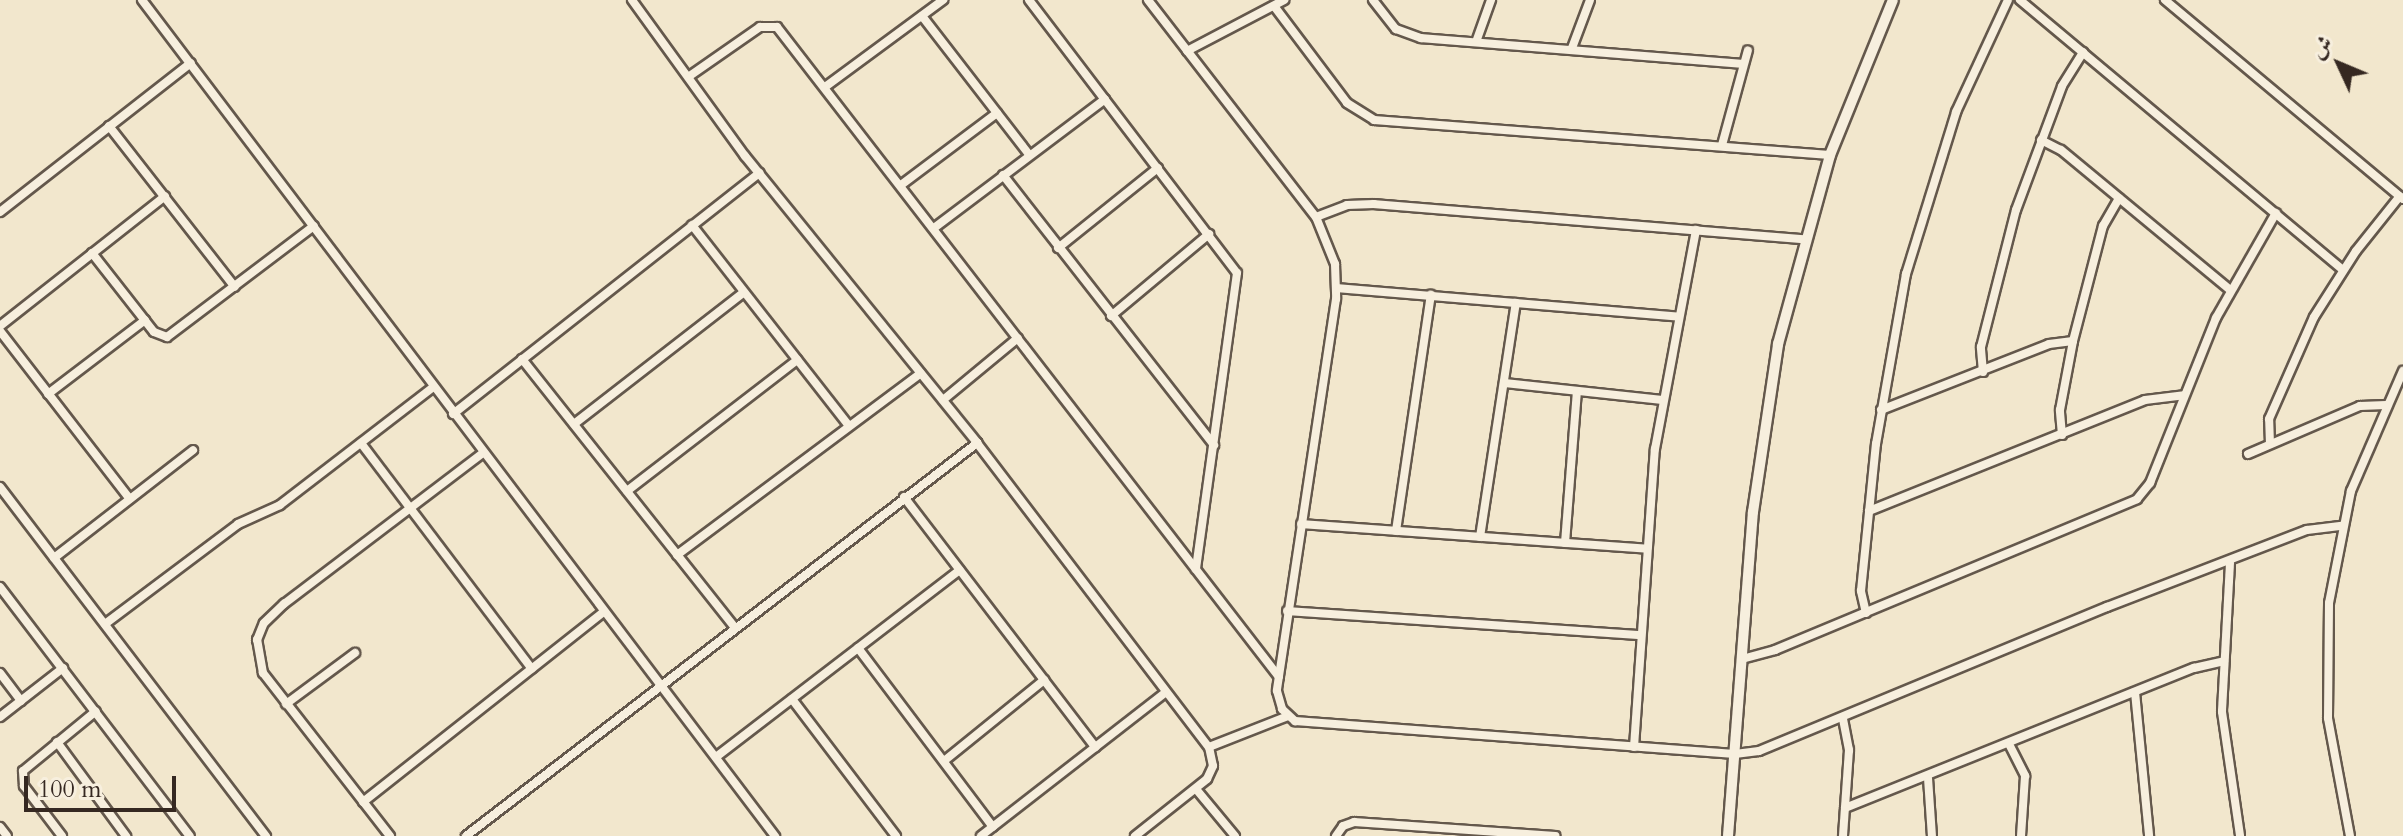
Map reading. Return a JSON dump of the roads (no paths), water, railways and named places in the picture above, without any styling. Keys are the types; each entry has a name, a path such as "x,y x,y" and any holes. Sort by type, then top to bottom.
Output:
{"street":[{"path":"142,0 775,836"},
{"path":"632,0 691,75 759,173 977,443 1209,747 1212,771 1196,789 1135,836"},
{"path":"825,87 943,0"},
{"path":"1029,0 1237,273 1239,286 1196,569"},
{"path":"1148,0 1316,217 1332,252 1337,288 1279,677 1278,697 1288,716 1308,725 1735,754 1777,746 2107,607 2230,563 2307,530 2342,526"},
{"path":"1187,51 1284,0"},
{"path":"1373,0 1404,33 1476,42 1743,64"},
{"path":"1476,42 1491,0"},
{"path":"1572,48 1590,0"},
{"path":"1728,836 1763,427 1803,239 1830,155 1893,0"},
{"path":"1866,613 1861,591 1869,511 1881,410 1901,299 1927,195 1960,101 2008,0"},
{"path":"2020,0 2343,270"},
{"path":"2165,0 2402,198 2343,270 2290,366 2269,419 2270,444"},
{"path":"1274,6 1347,103 1368,118 1830,155"},
{"path":"922,16 1028,153"},
{"path":"691,75 746,35 773,25 825,87 1279,677"},
{"path":"1722,145 1748,50"},
{"path":"1983,372 1981,347 1991,300 2041,140 2066,77 2083,52"},
{"path":"0,212 191,63"},
{"path":"934,228 1028,153 1105,99"},
{"path":"901,185 997,113"},
{"path":"109,126 235,287"},
{"path":"2041,140 2119,198 2230,290"},
{"path":"1058,248 1158,168"},
{"path":"453,414 759,173"},
{"path":"1003,175 1214,445"},
{"path":"130,499 0,328 165,196"},
{"path":"2062,435 2060,410 2073,341 2099,239 2119,198"},
{"path":"1316,217 1347,205 1374,204 1803,239"},
{"path":"1742,659 1866,613 2137,499 2153,476 2230,290 2276,213"},
{"path":"692,225 848,425"},
{"path":"92,253 158,335 171,336 314,226"},
{"path":"1634,747 1647,549 1663,400 1696,230"},
{"path":"1111,316 1209,234"},
{"path":"1337,288 1679,317"},
{"path":"574,424 744,292"},
{"path":"1396,531 1431,295"},
{"path":"1480,537 1516,303"},
{"path":"48,394 145,320"},
{"path":"943,400 1018,338"},
{"path":"1881,410 2049,344 2073,341"},
{"path":"522,359 735,628"},
{"path":"627,491 797,360"},
{"path":"2350,836 2335,775 2326,689 2329,603 2342,526 2360,465 2403,371"},
{"path":"677,555 921,373"},
{"path":"1504,383 1663,400"},
{"path":"105,624 238,524 280,505 433,387"},
{"path":"1565,543 1577,391"},
{"path":"1869,511 2145,400 2184,395"},
{"path":"2248,454 2360,406 2386,405"},
{"path":"361,443 532,669"},
{"path":"466,836 977,443"},
{"path":"54,558 193,450"},
{"path":"390,836 286,704 257,657 264,623 483,453"},
{"path":"0,487 266,836"},
{"path":"904,497 1095,747"},
{"path":"1301,524 1647,549"},
{"path":"2230,563 2222,712 2240,836"},
{"path":"716,757 960,570"},
{"path":"0,587 190,836"},
{"path":"1287,611 1641,635"},
{"path":"363,802 604,612"},
{"path":"858,648 993,827"},
{"path":"286,704 355,653"},
{"path":"1845,808 1928,778 2135,692 2224,661"},
{"path":"0,717 63,668"},
{"path":"0,673 21,701"},
{"path":"944,761 1044,680"},
{"path":"981,836 1166,692"},
{"path":"2135,692 2149,836"},
{"path":"792,699 896,836"},
{"path":"62,836 21,779 27,765 96,711"},
{"path":"1209,747 1288,716"},
{"path":"1843,719 1849,742 1843,836"},
{"path":"57,742 126,836"},
{"path":"2009,744 2025,776 2021,836"},
{"path":"1928,778 1932,836"},
{"path":"1196,789 1235,836"},
{"path":"1336,836 1350,823 1418,831 1556,836"},
{"path":"0,827 7,836"}]}
